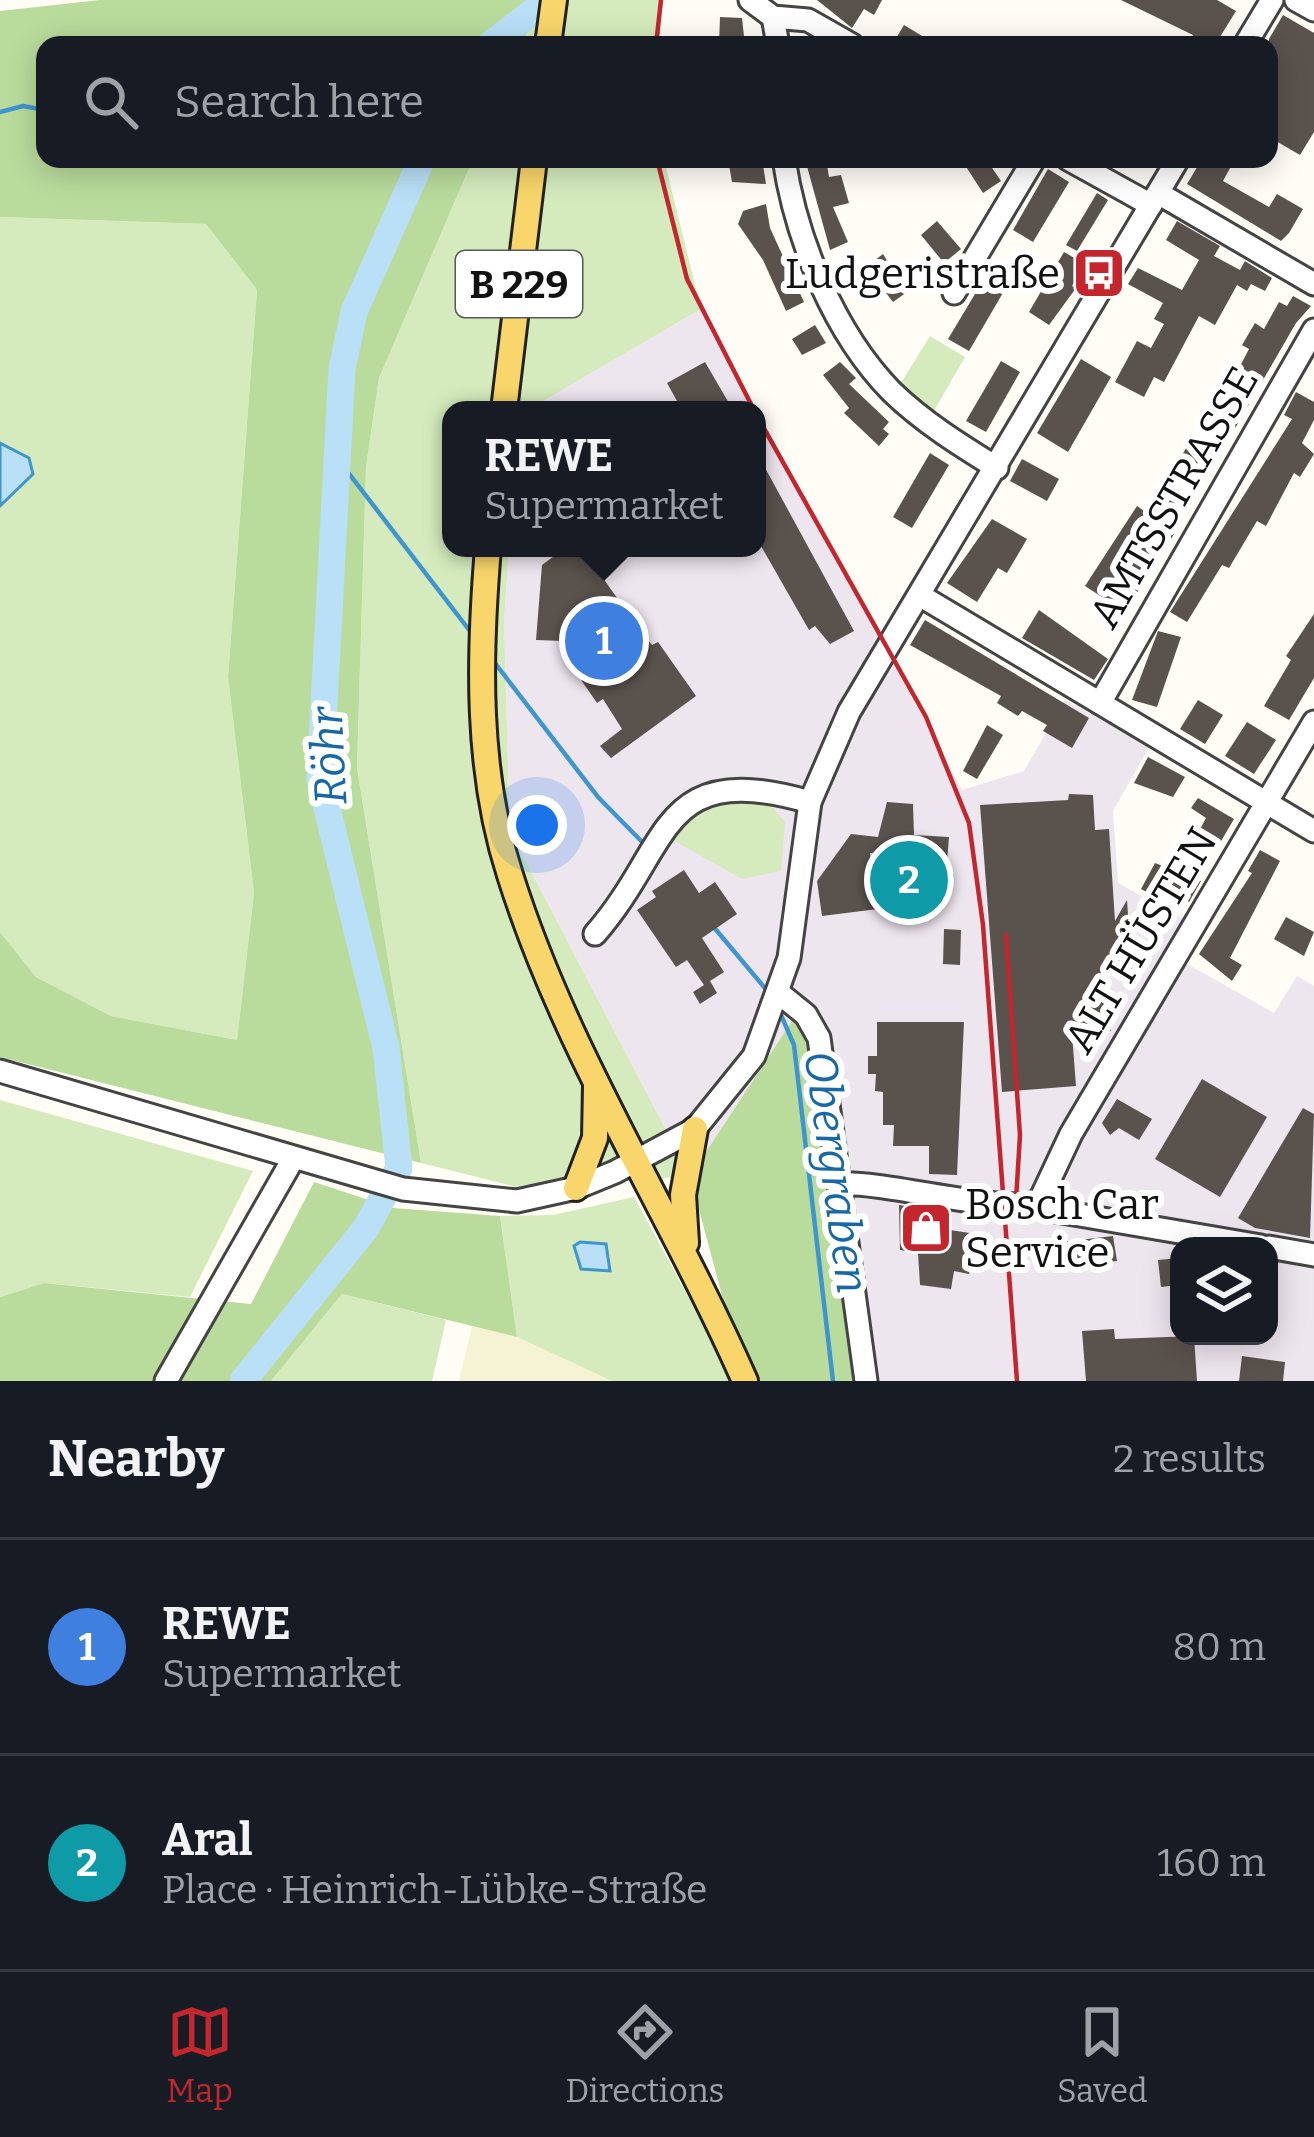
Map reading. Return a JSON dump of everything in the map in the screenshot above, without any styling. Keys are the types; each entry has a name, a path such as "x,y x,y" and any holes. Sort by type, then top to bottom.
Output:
{"main road":[{"path":"549,36 554,0"},
{"name":"B 229","path":"505,401 533,168"},
{"path":"487,557 481,676 489,772 509,873 596,1084 687,1252 745,1381"},
{"path":"576,1188 595,1138 596,1084"},
{"path":"687,1252 683,1195 695,1129"}],"street":[{"path":"750,0 773,17 808,20 836,36"},
{"path":"1251,36 1273,0"},
{"path":"1296,0 1314,10"},
{"path":"773,17 776,36"},
{"path":"786,168 803,239 872,366 932,426 997,468"},
{"path":"954,293 1029,168"},
{"path":"1087,168 1314,284"},
{"path":"0,1071 293,1159 462,1198 517,1201 576,1188 695,1129 732,1087 766,1029 780,994 810,802 849,712 1173,168"},
{"name":"AMTSSTRASSE","path":"1100,703 1314,331"},
{"path":"921,596 1314,831"},
{"name":"ALT HÜSTEN","path":"1040,1201 1083,1113 1314,722"},
{"path":"596,934 614,913 649,848 681,811 718,791 756,788 810,802"},
{"path":"780,994 817,1031 866,1381"},
{"path":"166,1381 293,1159"},
{"path":"840,1184 920,1188 1015,1206 1040,1201 1056,1211 1207,1237"},
{"path":"1278,1249 1314,1255"}],"shaded area":[{"path":"701,309 751,401 543,401"},
{"path":"766,429 962,790 1024,771 1065,700 1150,746 1113,811 1118,883 1200,928 1182,961 1274,1013 1297,976 1314,986 1314,1381 866,1381 805,1002 690,1176 510,831 504,621 508,557 766,557"},
{"path":"472,1326 517,1337 612,1381 459,1381"}],"green space":[{"path":"100,0 539,0 525,36 36,36 36,168 469,168 379,378 366,467 357,768 421,1163 0,1057 0,932 36,977 111,1016 237,1040 254,893 228,677 257,290 206,224 0,217 0,11"},
{"path":"539,0 659,0 661,36 525,36"},
{"path":"469,168 666,168 701,309 543,401 442,401 442,557 508,557 504,621 510,831 690,1176 525,1189 421,1163 357,768 366,467 379,378"},
{"path":"0,217 206,224 257,290 228,677 254,893 237,1040 111,1016 36,977 0,932"},
{"path":"930,336 965,357 931,416 899,386"},
{"path":"735,796 765,798 785,822 781,871 742,879 669,838 689,816"},
{"path":"806,1000 866,1381 745,1381 690,1176"},
{"path":"0,1100 253,1171 190,1297 44,1283 0,1297"},
{"path":"314,1182 393,1208 500,1216 517,1337 342,1294 271,1381 0,1381 0,1297 44,1283 251,1304"},
{"path":"634,1197 731,1381 612,1381 517,1337 500,1216 553,1215"},
{"path":"342,1294 446,1320 432,1381 271,1381"}],"water":[{"path":"0,443 29,458 33,474 0,506"},
{"path":"580,1242 606,1244 610,1271 581,1269 574,1246"}],"building":[{"path":"817,0 882,0 874,15 864,9 852,28"},
{"path":"1121,0 1217,0 1236,11 1221,36 1193,35"},
{"path":"1283,15 1314,33 1314,132 1300,155 1278,142 1278,36 1271,36"},
{"path":"720,17 742,18 744,36 719,36"},
{"path":"904,25 922,36 897,36"},
{"path":"730,168 763,168 766,184 732,182"},
{"path":"807,168 828,168 829,177 841,175 849,203 833,207 848,242 830,250"},
{"path":"967,168 992,168 1001,181 983,193"},
{"path":"1197,168 1230,168 1223,181 1269,207 1277,194 1303,209 1281,241 1187,184"},
{"path":"1048,169 1069,182 1033,242 1013,230"},
{"path":"1097,193 1108,200 1077,251 1066,245"},
{"path":"766,204 770,228 804,302 786,311 763,260 738,224 743,211"},
{"path":"937,221 961,249 944,263 921,235"},
{"path":"1177,221 1220,246 1214,256 1240,270 1245,261 1272,278 1265,291 1251,284 1247,291 1237,285 1215,325 1199,316 1164,382 1154,377 1144,397 1115,382 1137,341 1151,348 1164,324 1154,319 1163,303 1128,284 1138,268 1182,290 1199,260 1166,240"},
{"path":"1064,252 1085,264 1072,286 1076,288 1049,325 1029,312"},
{"path":"883,254 907,292 893,302 866,267"},
{"path":"984,279 1004,291 969,351 948,339"},
{"path":"1293,296 1311,306 1296,323 1230,437 1209,426 1249,349 1242,345 1255,323 1264,329 1279,302 1287,306"},
{"path":"815,325 826,343 802,355 792,339"},
{"path":"1081,359 1111,377 1068,452 1037,433"},
{"path":"1001,361 1020,372 986,432 966,421"},
{"path":"705,362 728,401 677,401 667,383"},
{"path":"840,362 856,378 849,384 889,422 883,429 889,434 879,446 844,413 849,408 823,375"},
{"path":"1296,392 1314,402 1314,420 1302,443 1314,454 1300,477 1294,473 1266,526 1257,521 1229,568 1222,565 1187,622 1170,612 1292,419 1284,415"},
{"path":"1189,443 1216,456 1204,477 1178,462"},
{"path":"930,453 949,465 912,528 893,517"},
{"path":"1022,459 1059,479 1047,501 1010,481"},
{"path":"766,470 854,631 830,644 815,626 809,630 766,555"},
{"path":"1163,485 1182,496 1166,525 1176,531 1125,612 1085,586 1137,506 1147,513"},
{"path":"992,519 1027,539 1007,573 998,568 977,602 947,583"},
{"path":"553,557 588,557 641,632 652,645 658,642 696,696 611,758 600,746 622,729 603,699 597,703 577,674 581,671 564,641 536,640 542,565"},
{"path":"1039,610 1108,659 1094,680 1022,638"},
{"path":"1314,614 1314,678 1289,720 1264,706 1291,660 1286,656"},
{"path":"925,620 1089,718 1072,748 1043,731 1047,725 1022,711 1018,716 997,703 1001,696 910,645"},
{"path":"1158,631 1181,637 1157,707 1132,700"},
{"path":"1198,700 1223,715 1205,744 1180,729"},
{"path":"1247,722 1276,740 1254,774 1225,756"},
{"path":"987,725 1003,735 977,779 963,771"},
{"path":"1148,757 1185,777 1173,797 1134,783"},
{"path":"1069,794 1093,795 1095,830 1109,829 1115,921 1127,900 1132,974 1107,975 1111,1031 1072,1034 1076,1086 1002,1092 980,805 1068,800"},
{"path":"1198,798 1234,819 1217,848 1196,837 1206,818 1191,808"},
{"path":"887,802 913,804 914,835 949,837 946,874 954,874 953,891 897,889 900,855 870,853 878,909 822,916 817,881 851,834 878,837"},
{"path":"1260,850 1280,861 1230,958 1242,965 1232,981 1199,954 1252,873 1248,871"},
{"path":"1155,863 1201,881 1189,902 1160,886 1154,896 1141,889"},
{"path":"684,870 699,893 715,882 737,914 702,938 724,972 710,981 717,993 700,1004 693,992 704,985 687,960 676,967 637,910 656,897 652,891"},
{"path":"1286,917 1314,932 1304,956 1274,939"},
{"path":"944,929 961,930 960,965 943,964"},
{"path":"877,1022 964,1022 957,1175 929,1174 929,1146 893,1146 894,1125 883,1125 883,1092 875,1091 876,1074 868,1074 868,1056 877,1056"},
{"path":"1202,1079 1267,1117 1220,1197 1155,1159"},
{"path":"1117,1099 1152,1119 1139,1140 1119,1128 1110,1135 1102,1123"},
{"path":"1303,1108 1314,1114 1310,1238 1255,1228 1238,1218"},
{"path":"899,1205 949,1213 950,1230 976,1234 969,1274 954,1271 951,1289 920,1285 918,1253 900,1250"},
{"path":"1113,1236 1117,1261 1057,1269 1053,1243"},
{"path":"1170,1259 1170,1286 1161,1287 1158,1260"},
{"path":"1114,1329 1115,1339 1170,1337 1170,1345 1195,1345 1197,1381 1086,1381 1082,1331"},
{"path":"1242,1356 1285,1362 1283,1381 1239,1381"}],"waterway":[{"name":"Röhr","path":"502,36 548,0"},
{"path":"0,112 23,106 36,108"},
{"name":"Röhr","path":"243,1381 366,1228 399,1168 386,1048 320,780 342,369 354,312 418,168"},
{"path":"337,458 473,635"},
{"path":"491,658 598,797 648,848"},
{"name":"Obergraben","path":"712,925 769,993"},
{"name":"Obergraben","path":"778,1008 794,1045 833,1381"}],"railway":[{"path":"657,36 661,0"},
{"path":"659,168 687,279 749,401"},
{"path":"766,432 926,717 969,823 983,925 1017,1381"},
{"path":"1006,935 1020,1135 1016,1200"}],"place":[{"name":"Ludgeristraße","path":"1099,273"},
{"name":"REWE","path":"604,641"},
{"name":"Aral","path":"909,880"},
{"name":"Bosch Car Service","path":"926,1228"}]}
